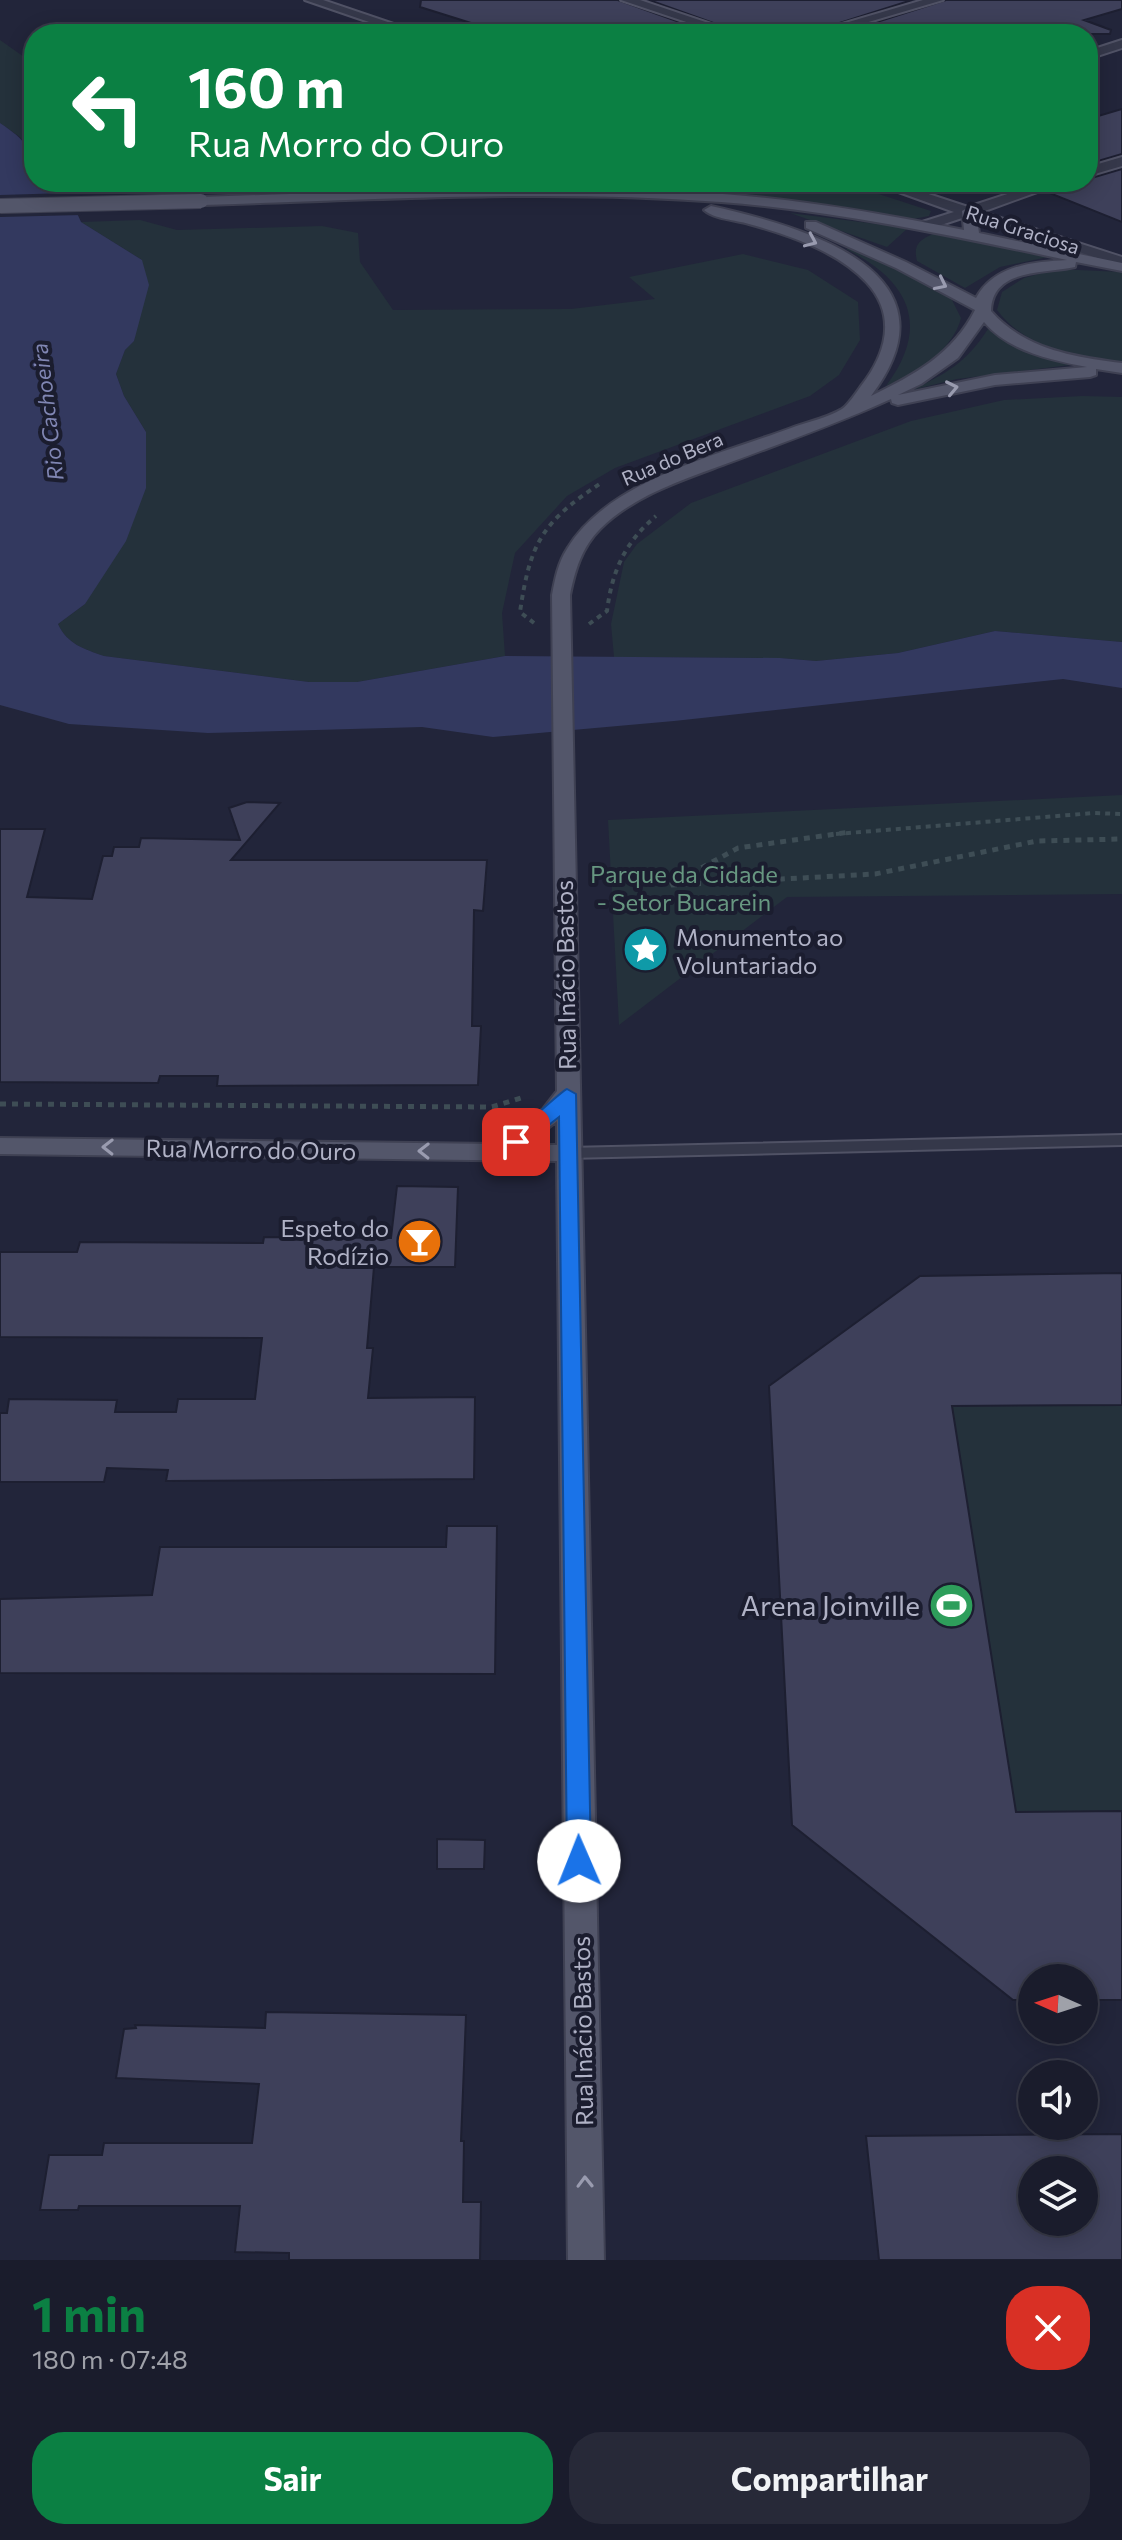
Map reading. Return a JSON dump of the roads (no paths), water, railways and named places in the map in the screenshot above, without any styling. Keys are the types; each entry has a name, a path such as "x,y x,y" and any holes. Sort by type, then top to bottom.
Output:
{"main road":[{"path":"0,206 517,193 617,194 760,202 924,226 1122,266"},
{"path":"617,194 710,203 778,215 814,226 901,265 982,309 1000,330 1037,348 1080,362 1122,370"},
{"path":"655,198 752,219 790,232 848,261 882,291 894,317 894,332 873,383 849,412"},
{"path":"969,211 972,236"},
{"path":"901,265 895,248 899,239 924,226"},
{"name":"Rua do Bera","path":"563,793 561,595 566,570 575,550 593,526 621,503 665,481 849,412 937,368 962,344 991,287 1020,270 1070,264 1122,266"},
{"name":"Rua do Bera","path":"849,412 995,380 1061,372 1122,370"},
{"name":"Rua Inácio Bastos","path":"563,793 586,2260"},
{"path":"502,1152 541,1123 567,1089"},
{"name":"Rua Morro do Ouro","path":"0,1146 568,1153"},
{"path":"502,1152 536,1165 569,1191"}],"street":[{"path":"311,0 386,24"},
{"path":"627,0 703,24"},
{"path":"850,24 937,0"},
{"path":"1098,52 1122,44"},
{"path":"1098,169 1122,161"},
{"name":"Rua Graciosa","path":"909,192 1122,266"},
{"path":"924,226 1027,192"}],"lane":[{"path":"568,1153 1122,1140"}],"water":[{"name":"Rio Cachoeira","path":"0,123 24,142 24,192 62,192 72,202 81,222 142,260 149,285 134,341 125,350 116,374 124,396 146,432 146,488 126,541 85,604 58,624 71,641 83,648 104,656 309,682 357,682 505,656 780,658 816,661 898,653 995,631 1122,642 1122,688 1063,679 674,721 493,737 422,727 208,733 69,724 0,705"}],"place":[{"name":"Monumento ao Voluntariado","path":"645,950"},
{"name":"Espeto do Rodízio","path":"420,1241"},
{"name":"Arena Joinville","path":"951,1605"}],"park label":[{"name":"Parque da Cidade - Setor Bucarein","path":"684,887"}]}
